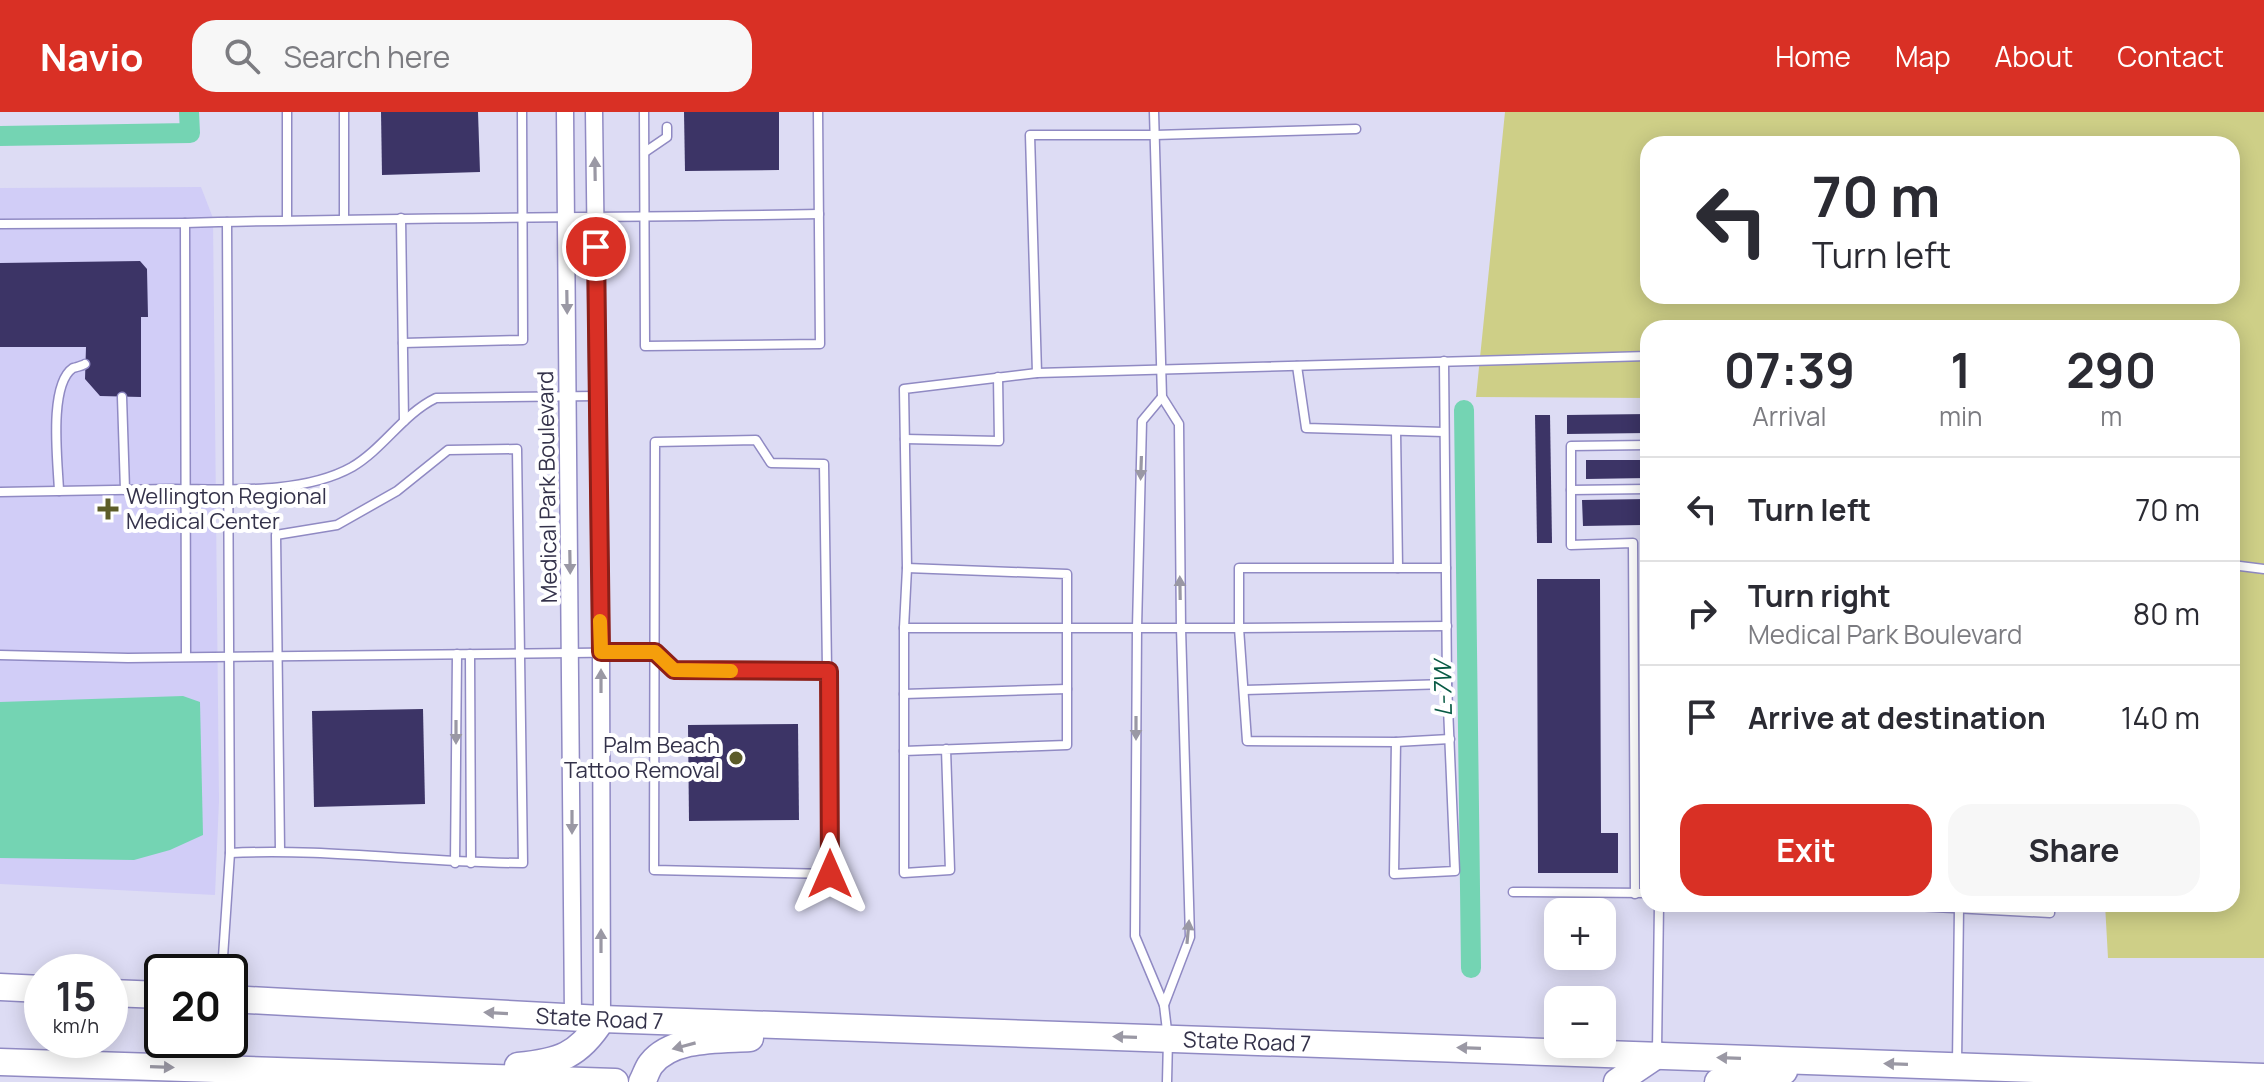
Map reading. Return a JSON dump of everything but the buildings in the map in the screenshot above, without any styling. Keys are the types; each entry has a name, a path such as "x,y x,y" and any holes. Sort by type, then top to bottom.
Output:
{"main road":[{"path":"0,987 24,988"},
{"name":"State Road 7","path":"248,1000 602,1019 2264,1077"},
{"path":"427,1075 549,1063 575,1052 590,1038 602,1019"},
{"path":"642,1082 651,1064 668,1050 695,1042 873,1027"},
{"path":"1617,1082 1657,1055"},
{"path":"0,1062 615,1082"},
{"path":"1718,1082 1835,1062"}],"street":[{"name":"Medical Park Boulevard","path":"565,112 573,1017"},
{"path":"594,112 602,1019"},
{"path":"572,861 601,860"}],"lane":[{"path":"287,112 287,220"},
{"path":"344,112 344,219"},
{"path":"403,343 523,340 522,112"},
{"path":"644,112 645,346 820,344 818,112"},
{"path":"1154,112 1162,397 1179,424 1190,937 1164,1005"},
{"path":"645,152 667,137 667,127"},
{"path":"1037,373 1030,135 1356,129"},
{"path":"0,224 819,214"},
{"path":"401,218 404,421"},
{"path":"223,954 230,853 227,222"},
{"path":"185,223 186,656"},
{"path":"946,749 950,870 904,873 904,628 907,568 904,389 1037,373 1640,356"},
{"path":"1396,742 1394,874 1455,871 1447,684 1444,361"},
{"path":"59,491 57,403 66,377 73,368 85,364"},
{"path":"1297,366 1306,428 1444,432"},
{"path":"905,439 999,441 998,377"},
{"path":"0,492 227,489 288,485 324,479 351,467 377,448 417,407 436,398 598,396"},
{"path":"122,397 125,490"},
{"path":"1162,397 1142,421 1135,936 1164,1005 1168,1039 1167,1082"},
{"path":"1396,431 1398,568"},
{"path":"756,440 771,463 824,464 830,874 654,870 655,652 655,442 756,440"},
{"path":"1635,894 1633,543 1571,545 1571,446 1640,445"},
{"path":"230,853 280,850 455,863 523,863 517,449 448,450 397,491 337,525 276,535 280,850"},
{"path":"1571,490 1640,489"},
{"path":"2240,566 2264,569"},
{"path":"904,751 1067,745 1067,574 907,568"},
{"path":"1446,568 1239,568 1239,628 1247,741 1396,742 1450,739"},
{"path":"904,628 1447,626"},
{"path":"0,655 655,652 674,670 829,671"},
{"path":"455,863 457,654"},
{"path":"470,654 471,863"},
{"path":"1244,690 1447,684"},
{"path":"904,694 1067,689"},
{"path":"1513,892 1640,894"},
{"path":"1657,1055 1659,912"},
{"path":"1957,1067 1959,912"}],"shaded area":[{"path":"1505,112 2264,112 2264,958 2108,958 2105,912 2240,912 2240,320 1640,320 1640,398 1476,397"},
{"name":"Wellington Regional Medical Center","path":"201,187 213,218 219,801 215,895 0,884 0,188"},
{"path":"183,696 200,702 203,835 170,850 134,860 0,858 0,702"}],"waterway":[{"path":"0,136 190,133 189,112"},
{"name":"L-7W","path":"1464,410 1471,968"}],"slow traffic":[{"path":"600,621 601,652 655,652 674,670 731,671"}],"place":[{"name":"Wellington Regional Medical Center","path":"108,509"},
{"name":"Palm Beach Tattoo Removal","path":"736,758"}],"route":[{"path":"596,247 601,652 655,652 674,670 829,671 830,874"}]}
